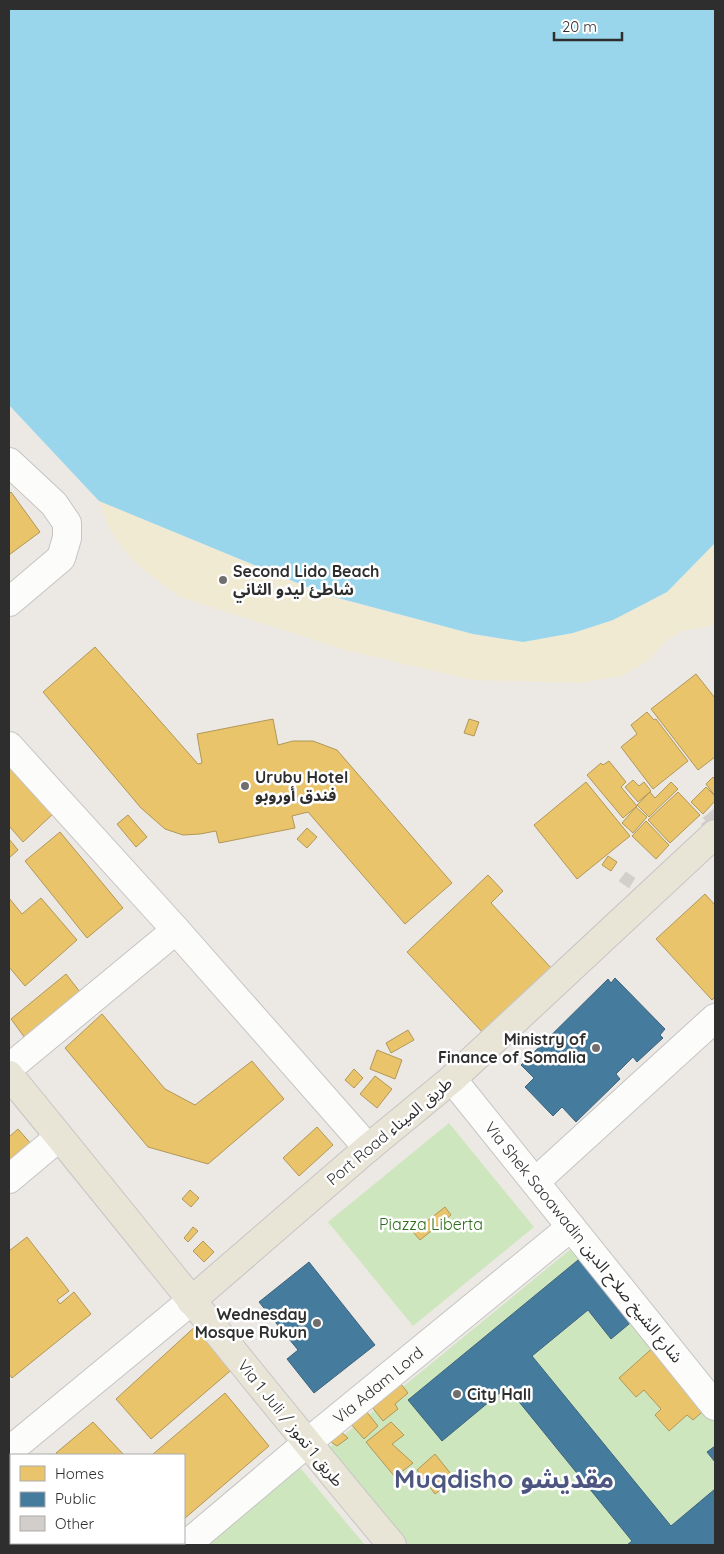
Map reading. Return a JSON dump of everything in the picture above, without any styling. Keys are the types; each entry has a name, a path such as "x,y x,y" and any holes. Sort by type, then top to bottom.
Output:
{"main road":[{"name":"Port Road طريق الميناء","path":"191,1301 368,1148 452,1079 715,834"},
{"name":"Via 1 Juli / طريق 1 تموز","path":"9,1075 134,1227 191,1301 392,1545"}],"street":[{"path":"9,462 54,504 67,523 67,538 61,558 9,602"},
{"path":"9,746 176,930 368,1148"},
{"path":"9,1068 176,930"},
{"path":"535,1182 715,1018"},
{"name":"Via Shek Saoawadin شارع الشيخ صلاح الدين","path":"452,1079 715,1406"},
{"path":"9,1179 59,1137"},
{"name":"Via Adam Lord","path":"186,1545 307,1443 571,1227"},
{"path":"9,1451 191,1301"}],"green space":[{"name":"Piazza Liberta","path":"449,1123 534,1227 413,1326 328,1222"},
{"path":"583,1239 715,1398 715,1446 707,1453 715,1462 715,1489 671,1526 532,1356 588,1310 611,1339 589,1252 442,1440 507,1387 632,1541 627,1545 406,1545 327,1449"},
{"path":"297,1464 365,1545 200,1545"}],"sand":[{"name":"Second Lido Beach شاطئ ليدو الثاني","path":"99,501 327,596 472,634 523,642 573,633 613,620 667,592 715,543 715,625 682,631 666,641 649,660 622,676 579,683 472,680 345,650 180,597 141,568 125,552 109,528"}],"water":[{"path":"9,9 715,9 715,543 667,592 613,620 573,633 523,642 473,634 327,595 99,501 9,405"}],"building: Homes":[{"path":"11,492 40,532 9,555 9,494"},
{"name":"Urubu Hotel فندق أوروبو","path":"95,647 198,764 202,763 197,734 273,719 278,745 293,741 313,741 337,750 452,883 405,924 308,812 292,816 295,828 219,843 216,831 183,835 165,829 141,808 43,692"},
{"path":"696,674 715,698 715,757 698,770 651,709"},
{"path":"647,712 654,720 656,719 688,761 653,789 621,747 637,734 631,725"},
{"path":"469,719 479,722 474,736 464,733"},
{"path":"609,761 626,782 621,787 637,806 623,818 587,775 601,763 603,765"},
{"path":"9,762 55,812 23,842 9,826"},
{"path":"713,777 715,780 715,796 706,784"},
{"path":"633,780 639,786 644,782 651,791 638,802 625,787"},
{"path":"586,782 630,836 577,879 534,825"},
{"path":"671,782 678,789 649,817 637,805 650,792 655,798"},
{"path":"706,787 715,796 715,801 703,814 691,802"},
{"path":"678,792 700,815 670,843 648,820"},
{"path":"636,807 647,817 633,833 622,823"},
{"path":"128,815 147,837 136,847 117,824"},
{"path":"646,821 669,845 656,859 632,836"},
{"path":"307,828 317,837 307,848 297,839"},
{"path":"60,832 123,908 87,938 25,861"},
{"path":"9,839 18,850 9,858"},
{"path":"608,856 617,862 611,871 602,865"},
{"path":"488,875 503,891 491,903 553,970 484,1034 407,952"},
{"path":"705,894 715,905 715,997 712,1000 656,939"},
{"path":"9,898 22,914 41,898 77,940 25,986 9,967"},
{"path":"66,974 80,992 25,1038 11,1019"},
{"path":"102,1014 165,1089 195,1105 252,1061 284,1099 208,1164 148,1147 65,1048"},
{"path":"408,1030 414,1040 391,1053 386,1043"},
{"path":"377,1050 402,1060 395,1079 370,1069"},
{"path":"354,1069 363,1078 354,1088 345,1080"},
{"path":"375,1076 392,1089 377,1108 360,1094"},
{"path":"317,1127 333,1145 299,1176 283,1158"},
{"path":"18,1129 32,1145 9,1166 9,1137"},
{"path":"190,1190 199,1198 191,1207 182,1199"},
{"path":"445,1207 451,1215 420,1240 413,1232"},
{"path":"193,1227 198,1231 188,1242 184,1238"},
{"path":"27,1237 69,1291 57,1300 60,1304 74,1292 91,1314 12,1378 9,1374 9,1251"},
{"path":"203,1241 214,1252 204,1262 193,1251"},
{"path":"198,1324 236,1366 151,1439 116,1399"},
{"path":"656,1345 708,1407 693,1420 687,1415 669,1431 655,1415 661,1409 644,1390 636,1397 619,1378"},
{"path":"401,1384 408,1393 395,1404 398,1409 383,1421 372,1407"},
{"path":"225,1393 269,1446 185,1518 185,1454 153,1454"},
{"path":"366,1411 378,1426 364,1439 351,1424"},
{"path":"93,1422 123,1454 56,1454"},
{"path":"391,1422 404,1435 392,1444 413,1463 395,1477 366,1442"},
{"path":"339,1430 348,1438 337,1446 331,1442"},
{"path":"435,1454 455,1479 435,1494 417,1470"},
{"path":"9,1503 10,1544 47,1545 9,1545"},
{"path":"78,1544 108,1544 106,1545 76,1545"},
{"path":"108,1544 164,1544 163,1545 106,1545"}],"building: Public":[{"name":"Ministry of Finance of Somalia","path":"615,978 665,1029 660,1035 663,1038 637,1062 633,1057 616,1074 620,1079 576,1122 562,1107 553,1116 525,1087 534,1078 521,1065 608,979 611,983"},
{"name":"City Hall","path":"589,1251 641,1314 611,1339 588,1310 532,1356 671,1526 715,1489 715,1545 627,1545 632,1541 507,1387 442,1441 408,1400"},
{"name":"Wednesday Mosque Rukun","path":"309,1262 375,1345 314,1393 287,1359 298,1350 259,1302"},
{"path":"715,1446 715,1462 707,1452"}],"building: Other":[{"path":"715,808 715,820 705,828 701,824 706,821 703,818"},
{"path":"626,872 635,878 629,888 619,881"}],"place":[{"name":"Second Lido Beach شاطئ ليدو الثاني","path":"223,580"},
{"name":"Urubu Hotel فندق أوروبو","path":"245,786"},
{"name":"Ministry of Finance of Somalia","path":"596,1048"},
{"name":"Wednesday Mosque Rukun","path":"317,1323"},
{"name":"City Hall","path":"457,1394"}],"district":[{"name":"Muqdisho مقديشو","path":"504,1479"}]}
